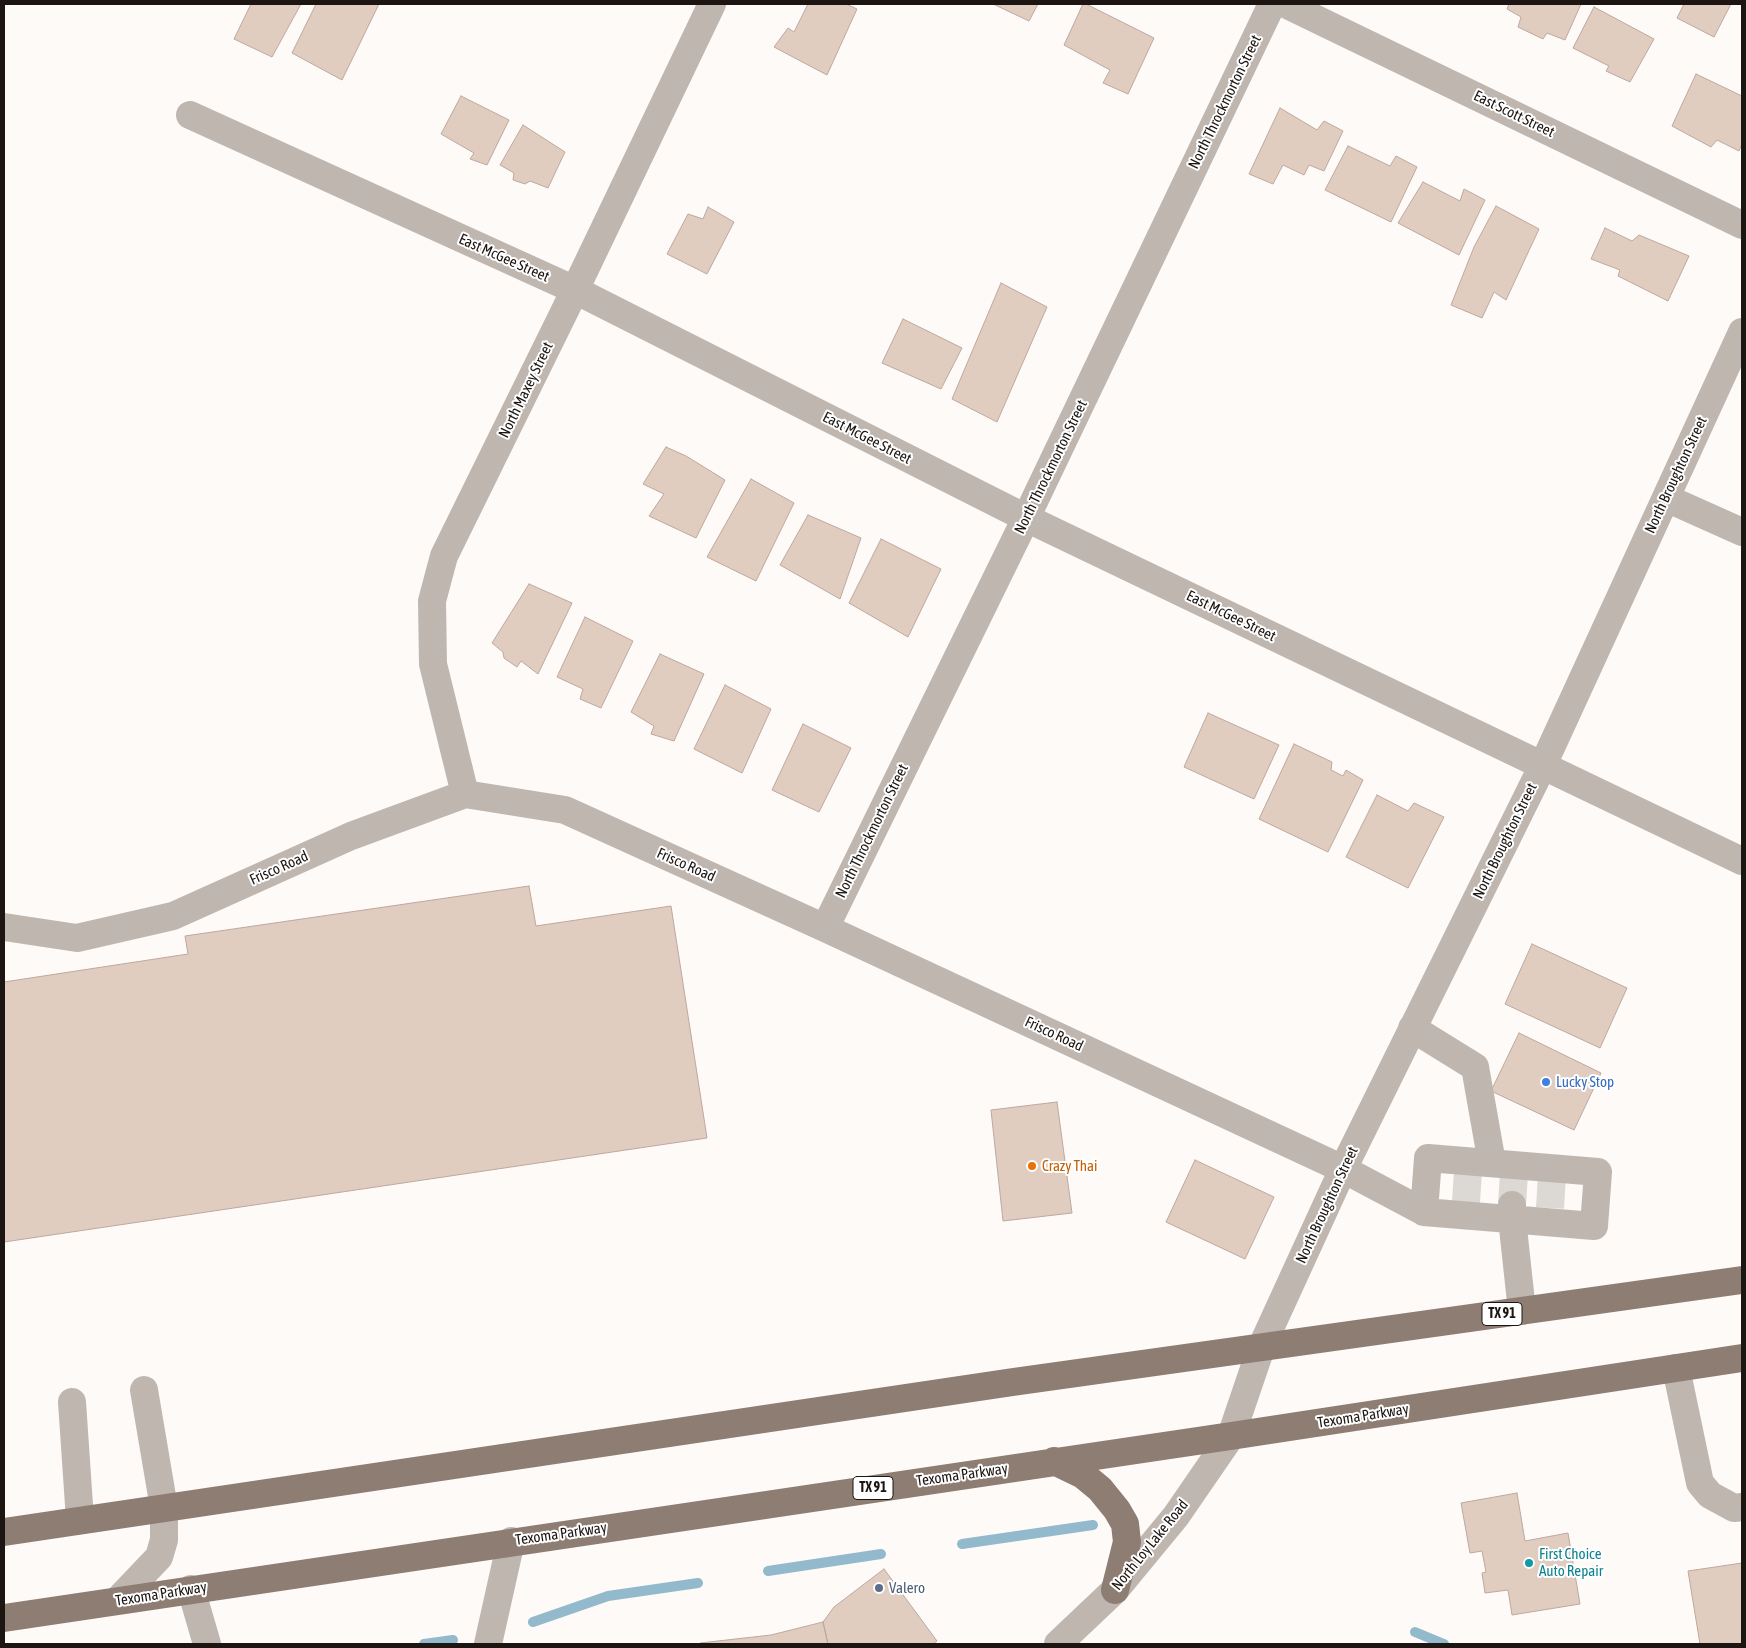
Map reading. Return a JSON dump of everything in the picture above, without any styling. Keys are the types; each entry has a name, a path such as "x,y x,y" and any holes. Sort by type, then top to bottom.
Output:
{"main road":[{"name":"TX 91","path":"4,1532 994,1385 1742,1280"},
{"name":"Texoma Parkway","path":"4,1618 511,1541 1231,1436 1742,1358"},
{"path":"1054,1462 1083,1475 1100,1489 1117,1510 1125,1524 1126,1542 1115,1590"}],"street":[{"name":"North Maxey Street","path":"465,794 433,664 432,602 444,556 575,290 712,4"},
{"name":"North Throckmorton Street","path":"824,928 1026,518 1272,4"},
{"name":"East Scott Street","path":"1285,4 1742,225"},
{"name":"East McGee Street","path":"190,115 575,290 1026,518 1742,861"},
{"name":"North Broughton Street","path":"1231,1436 1261,1348 1343,1169 1543,765 1742,332"},
{"path":"1666,498 1742,532"},
{"name":"Frisco Road","path":"4,927 76,938 173,916 351,836 465,794 565,810 1343,1169 1424,1212"},
{"path":"1412,1028 1475,1067 1491,1167"},
{"path":"1428,1158 1491,1167 1552,1172 1598,1172 1594,1226 1550,1215 1466,1209 1424,1212 1428,1158"},
{"path":"1512,1212 1522,1311"},
{"path":"1676,1368 1700,1482 1710,1495 1734,1508 1742,1507"},
{"path":"118,1600 158,1557 164,1540 164,1508 144,1390"},
{"path":"72,1402 80,1520"},
{"name":"North Loy Lake Road","path":"1058,1644 1115,1590 1176,1516 1231,1436"},
{"path":"488,1644 511,1541"},
{"path":"191,1589 207,1644"}],"building":[{"path":"251,4 301,4 272,57 234,39"},
{"path":"316,4 379,4 342,80 292,53"},
{"path":"808,4 846,4 857,9 827,75 774,47 788,28 794,32"},
{"path":"993,4 1038,4 1029,21"},
{"path":"1083,4 1154,38 1128,94 1103,83 1110,70 1064,45"},
{"path":"1509,4 1581,4 1565,40 1547,33 1543,39 1518,27 1521,17 1507,9"},
{"path":"1684,4 1731,4 1714,37 1677,18"},
{"path":"1594,7 1654,39 1630,82 1606,71 1609,66 1573,48"},
{"path":"1696,74 1742,96 1742,144 1739,151 1717,140 1711,147 1672,126"},
{"path":"461,96 509,120 487,165 470,159 474,153 441,134"},
{"path":"1280,108 1317,130 1324,121 1343,131 1324,171 1309,165 1304,175 1283,165 1273,184 1249,174"},
{"path":"523,125 565,152 548,188 530,181 525,184 513,180 514,173 500,165"},
{"path":"1348,146 1390,166 1396,156 1417,167 1391,222 1325,190"},
{"path":"1423,182 1460,201 1464,189 1485,200 1459,255 1398,223"},
{"path":"1496,206 1539,229 1506,300 1494,292 1482,318 1451,305 1474,247"},
{"path":"708,207 734,222 707,274 667,254 688,214 703,219"},
{"path":"1605,228 1632,241 1639,235 1689,256 1668,301 1618,276 1620,270 1591,259"},
{"path":"1001,283 1047,307 997,422 952,399"},
{"path":"903,319 962,348 941,389 882,363"},
{"path":"666,447 686,456 725,480 696,538 649,516 664,494 643,484"},
{"path":"751,479 794,503 756,581 707,557"},
{"path":"808,515 861,538 840,599 780,565"},
{"path":"881,539 941,569 908,637 849,603"},
{"path":"529,584 572,603 538,674 521,661 517,667 504,658 503,652 492,643"},
{"path":"585,617 633,641 601,708 580,699 583,689 557,677"},
{"path":"660,654 704,674 674,741 651,734 654,726 631,712"},
{"path":"725,685 771,709 742,773 694,749"},
{"path":"1208,713 1279,745 1254,799 1184,767"},
{"path":"803,724 851,748 819,812 772,790"},
{"path":"1294,744 1332,762 1331,770 1343,776 1346,770 1363,780 1328,852 1259,819"},
{"path":"1377,795 1408,811 1414,803 1444,817 1408,888 1346,857"},
{"path":"529,886 536,926 671,906 707,1138 4,1242 4,982 188,954 185,936"},
{"path":"1532,944 1627,988 1600,1048 1505,1004"},
{"name":"Lucky Stop","path":"1519,1033 1601,1073 1574,1130 1491,1091"},
{"name":"Crazy Thai","path":"1057,1102 1072,1213 1003,1221 991,1110"},
{"path":"1195,1160 1274,1197 1245,1259 1166,1222"},
{"name":"First Choice Auto Repair","path":"1517,1493 1525,1541 1568,1533 1580,1604 1512,1615 1508,1590 1485,1593 1482,1573 1486,1572 1482,1551 1470,1553 1461,1503"},
{"path":"1742,1563 1742,1644 1700,1644 1688,1571"},
{"name":"Valero","path":"884,1569 937,1641 933,1644 828,1644 823,1622 834,1607"},
{"path":"823,1622 828,1644 700,1643 771,1635"}],"waterway":[{"path":"962,1544 1093,1525"},
{"path":"768,1571 881,1554"},
{"path":"533,1622 608,1596 698,1583"},
{"path":"1415,1632 1444,1644"},
{"path":"424,1644 453,1640"}],"tunnel":[{"path":"1466,1202 1468,1171"},
{"path":"1512,1205 1514,1173"},
{"path":"1550,1208 1552,1175"}],"place":[{"name":"Lucky Stop","path":"1546,1082"},
{"name":"Crazy Thai","path":"1032,1166"},
{"name":"First Choice Auto Repair","path":"1529,1563"},
{"name":"Valero","path":"879,1588"}]}
